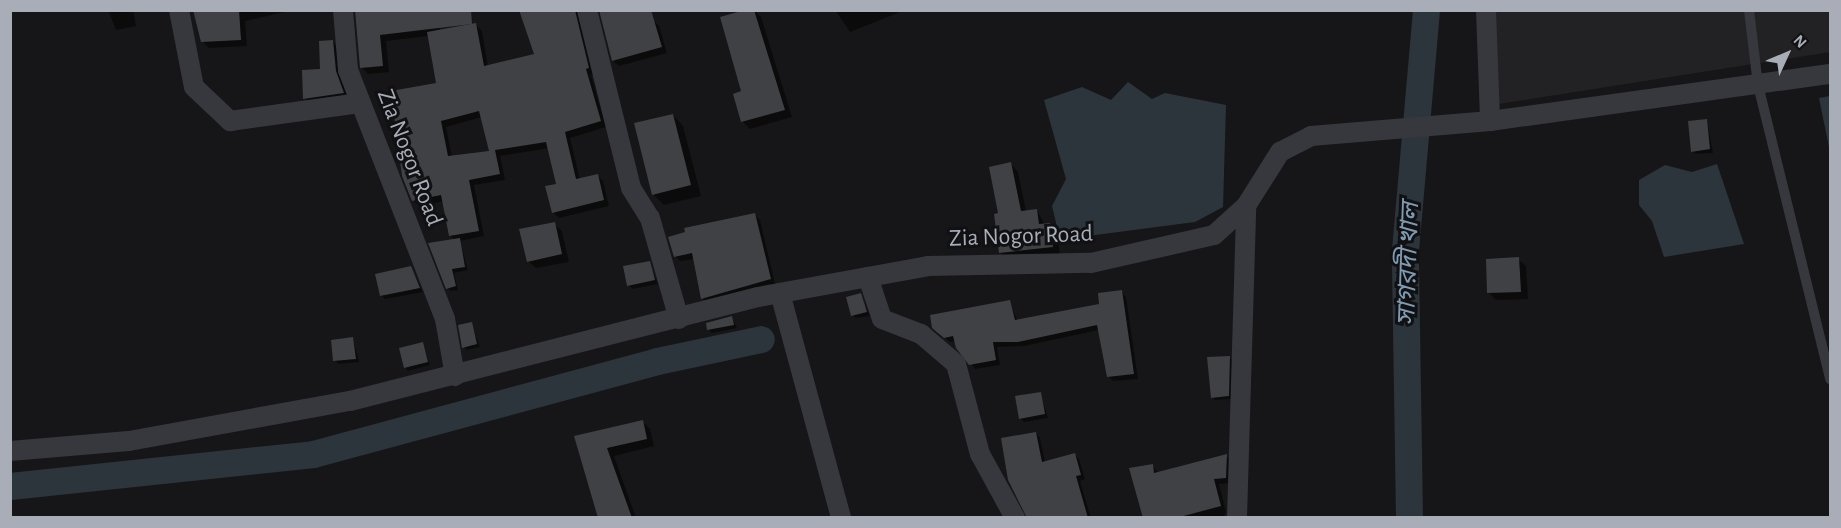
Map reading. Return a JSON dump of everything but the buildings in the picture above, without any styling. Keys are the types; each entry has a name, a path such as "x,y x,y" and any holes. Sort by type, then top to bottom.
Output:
{"street":[{"path":"179,10 194,87 230,121 360,103"},
{"name":"Zia Nogor Road","path":"344,10 348,70 446,319 455,376"},
{"path":"587,10 631,188 651,218 679,319"},
{"path":"1480,122 1486,10"},
{"name":"Zia Nogor Road","path":"10,451 129,441 350,401 780,293 928,266 1091,263 1214,235 1246,206 1280,152 1311,136 1480,122 1830,74"},
{"path":"1237,518 1246,206"},
{"path":"868,277 882,319 921,334 956,364 980,454 1015,518"},
{"path":"780,293 841,518"}],"lane":[{"path":"1749,10 1758,85 1830,380"}],"shaded area":[{"path":"1487,11 1830,11 1830,52 1492,105"},
{"path":"1128,82 1152,99 1165,93 1226,105 1223,207 1195,222 1080,237 1058,231 1052,206 1066,179 1044,100 1082,87 1111,100"},
{"path":"1830,96 1830,152 1819,98"},
{"path":"1717,164 1744,244 1664,257 1652,221 1639,205 1639,180 1665,165 1692,172"}],"waterway":[{"name":"সাগরদী খাল","path":"1409,518 1405,250 1426,10"},
{"path":"10,486 313,454 657,361 761,339"}]}
